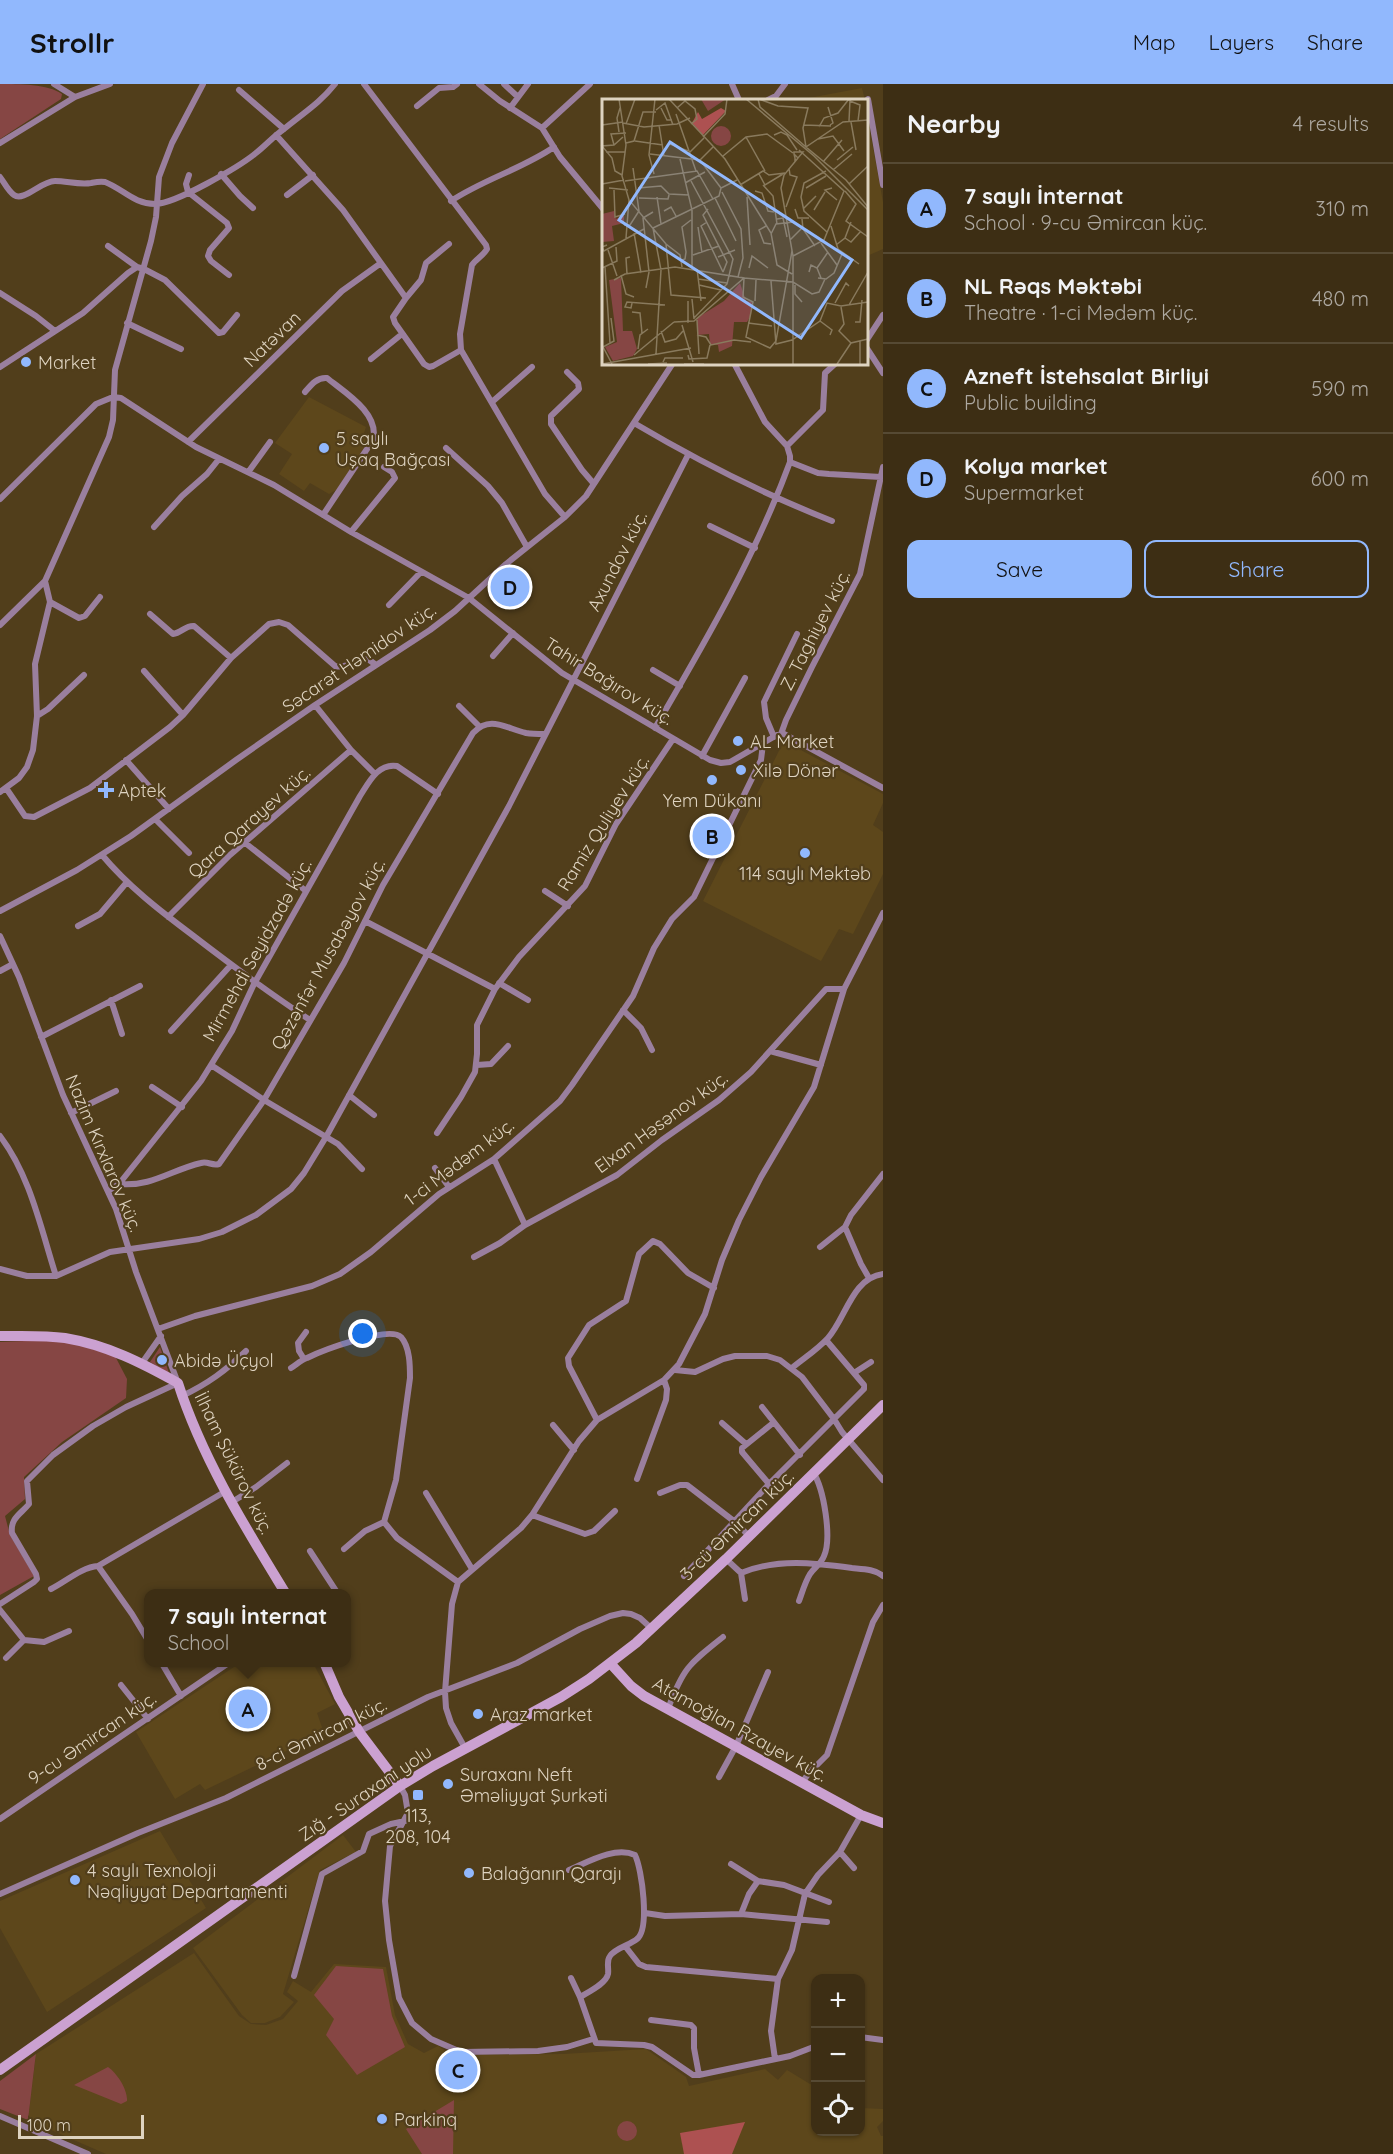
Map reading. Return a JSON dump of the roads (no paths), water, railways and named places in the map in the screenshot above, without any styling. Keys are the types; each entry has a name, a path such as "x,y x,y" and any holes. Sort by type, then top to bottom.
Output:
{"main road":[{"name":"İlham Şükürov küç.","path":"0,1336 66,1338 98,1346 142,1363 178,1383 204,1447 226,1491 284,1589"},
{"name":"3-cü Əmircan küç.","path":"610,1663 652,1629 883,1405"},
{"name":"Atamoğlan Rzayev küç.","path":"610,1663 631,1686 668,1709 861,1815 883,1823"},
{"name":"Zığ - Suraxanı yolu","path":"0,2070 400,1786 561,1696 610,1663"},
{"path":"326,1667 339,1696 360,1733 400,1786"}],"street":[{"path":"54,84 75,97"},
{"path":"0,143 75,97 110,84"},
{"path":"0,625 45,581 109,437 113,420 115,370 144,269 156,217 159,177 172,143 203,84"},
{"path":"0,177 13,195 17,196 23,196 47,182 83,184 99,182 105,183 132,199 156,204 188,192 256,153 317,104 335,84"},
{"path":"364,84 486,245 487,249 472,265 460,334 461,350 545,494 565,517"},
{"path":"417,105 439,88 453,87 457,84"},
{"path":"479,84 510,108 536,122 602,207"},
{"path":"504,84 518,97"},
{"path":"510,108 528,84"},
{"path":"542,128 590,84"},
{"path":"732,84 739,99"},
{"path":"770,99 776,96 785,84"},
{"path":"239,90 284,129"},
{"path":"868,99 880,145 883,185"},
{"path":"276,135 343,210 406,298"},
{"path":"451,201 471,189 532,161 554,147"},
{"path":"221,174 253,208"},
{"path":"189,175 186,184 188,192 227,223 229,228 210,250 208,256 229,275"},
{"path":"287,195 313,175"},
{"path":"449,244 426,263 421,280 393,317 402,334 424,364 429,367 461,350"},
{"path":"108,246 137,267 175,288 219,333 223,332 237,315"},
{"name":"Natəvan","path":"188,442 342,291 381,263"},
{"path":"0,368 83,313 137,267"},
{"path":"0,293 55,331"},
{"path":"868,339 883,315"},
{"path":"127,323 181,349"},
{"path":"370,359 402,334"},
{"path":"868,349 883,373"},
{"name":"Səcarət Həmidov küç.","path":"0,911 102,855 315,705 430,630 565,517 594,484 672,364"},
{"path":"655,728 731,595 755,548 790,462 787,446 765,422 735,364"},
{"path":"787,446 824,410 825,373 835,364"},
{"path":"492,402 531,367"},
{"path":"567,372 578,383 579,389 551,416 551,424 594,484"},
{"path":"305,392 316,380 322,377 327,378 360,406 368,415 374,428 373,440 323,515"},
{"path":"0,499 96,404 113,397"},
{"name":"Tahir Bağırov küç.","path":"113,397 126,400 188,442 219,459 249,471 351,532 469,598 573,681 702,756 716,762 730,762 781,734"},
{"path":"634,423 688,455 776,500 832,521"},
{"path":"249,471 270,441"},
{"path":"446,448 488,486 502,503 527,547"},
{"name":"Axundov küç.","path":"128,1248 199,1239 222,1232 256,1215 291,1189 303,1173 326,1137 509,806 688,455"},
{"path":"154,527 219,459"},
{"path":"790,462 829,474 881,477"},
{"path":"351,532 395,477 393,472 384,467"},
{"name":"Z. Taghiyev küç.","path":"781,734 812,667 860,574 883,467"},
{"path":"710,526 755,548"},
{"path":"389,605 421,572"},
{"path":"45,581 50,602 35,664 37,716 33,750 27,767 19,778 3,790 25,816 34,817 90,788 126,760 183,715 231,658 269,624 279,622 288,625 335,666 342,668 361,659 368,659 376,665"},
{"path":"50,602 79,618 85,616 100,597"},
{"path":"150,614 173,634 190,625 194,626 231,658"},
{"path":"493,656 513,633"},
{"path":"774,737 766,718 764,702 797,634"},
{"path":"653,670 680,686"},
{"path":"144,671 183,715"},
{"path":"37,716 48,709 84,675"},
{"path":"702,756 745,678"},
{"path":"315,705 351,750 375,774 383,767 397,766 438,794"},
{"path":"459,706 480,726 497,724 526,733 545,734"},
{"name":"Qəzənfər Musabəyov küç.","path":"119,1184 143,1184 202,1162 219,1164 264,1100 344,963 383,885 472,733 480,726"},
{"path":"781,734 793,738 883,788"},
{"name":"Ramiz Quliyev küç.","path":"437,1133 461,1097 477,1065 477,1025 497,986 519,957 568,906 591,878 616,824 673,739"},
{"name":"1-ci Mədəm küç.","path":"159,1332 205,1314 312,1286 340,1274 371,1252 449,1187 495,1159 567,1093 633,996 654,948 672,919 694,897 761,760 763,744"},
{"name":"Qara Qarayev küç.","path":"168,917 244,842 351,750"},
{"path":"126,760 169,809"},
{"name":"Mirmehdi Seyidzadə küç.","path":"108,1191 119,1184 182,1107 211,1065 232,1031 254,984 306,891 375,774"},
{"path":"155,819 189,853"},
{"path":"244,842 306,891"},
{"path":"102,855 127,882 168,917 254,984 310,1020"},
{"path":"78,926 100,914 127,882"},
{"path":"545,891 568,906"},
{"path":"465,1748 446,1708 445,1692 452,1604 458,1582 514,1534 532,1515 574,1450 597,1420 664,1380 675,1370 705,1314 722,1260 739,1220 766,1167 808,1099 844,989 883,913"},
{"path":"364,921 428,954 528,1000"},
{"name":"Nazim Kırxlarov küç.","path":"0,936 13,964 54,1074 108,1191 178,1383"},
{"path":"0,971 13,964"},
{"path":"171,1031 231,965"},
{"path":"41,1037 140,986"},
{"name":"Elxan Həsənov küç.","path":"474,1257 500,1243 525,1225 617,1175 719,1100 745,1078 826,989 844,989"},
{"path":"111,1000 122,1034"},
{"path":"623,1010 641,1028 652,1050"},
{"path":"477,1065 491,1064 508,1046"},
{"path":"770,1051 821,1065"},
{"path":"211,1065 326,1137 343,1149 362,1168"},
{"path":"152,1087 182,1107"},
{"path":"71,1113 116,1091"},
{"path":"349,1095 374,1115"},
{"path":"0,1136 15,1157 22,1174 56,1276"},
{"path":"495,1159 525,1225"},
{"path":"435,1168 449,1187"},
{"path":"820,1247 845,1227 850,1215 883,1174"},
{"path":"845,1227 869,1278"},
{"path":"597,1420 569,1366 568,1358 589,1325 626,1301 639,1254 653,1241 660,1244 688,1273 714,1288"},
{"path":"0,1269 27,1276 56,1276 110,1252 128,1248"},
{"path":"792,1368 826,1340 838,1326 857,1291 869,1278 883,1274"},
{"path":"142,1363 159,1332"},
{"path":"304,1359 299,1351 298,1343 306,1332"},
{"path":"291,1368 304,1359 339,1345 384,1334 394,1333 400,1336 405,1344 410,1365 410,1378 394,1489 384,1522 365,1531 344,1549"},
{"path":"684,1576 769,1485 864,1389 864,1385 826,1340"},
{"path":"182,1396 223,1373 246,1351"},
{"path":"675,1370 695,1372 723,1359 749,1356 767,1356 780,1360 801,1377 848,1439 883,1480"},
{"path":"854,1373 872,1362"},
{"path":"637,1479 666,1400 667,1389 664,1380"},
{"path":"0,1604 37,1579 11,1527 15,1517 29,1504 27,1486 30,1476 53,1455 93,1426 126,1407 178,1383"},
{"path":"762,1407 800,1455"},
{"path":"722,1423 746,1443"},
{"path":"769,1485 742,1452 742,1448 773,1423"},
{"path":"553,1425 574,1450"},
{"path":"232,1502 287,1463"},
{"path":"799,1601 809,1575 821,1563 827,1547 827,1529 820,1487 813,1473"},
{"path":"660,1493 680,1485 687,1485 735,1522 749,1536"},
{"path":"51,1589 69,1580 84,1568 98,1566 226,1491"},
{"path":"426,1493 472,1569"},
{"path":"532,1515 585,1534 594,1532 615,1511"},
{"path":"384,1522 397,1538 458,1582"},
{"path":"310,1551 335,1589"},
{"path":"726,1559 741,1573 745,1599"},
{"path":"741,1573 770,1564 804,1562 872,1571 883,1576"},
{"path":"98,1566 144,1634"},
{"path":"802,1783 827,1755 873,1622 883,1605"},
{"path":"0,1610 24,1640 44,1642 69,1630"},
{"name":"8-ci Əmircan küç.","path":"0,1894 138,1833 226,1798 428,1698 517,1663 580,1629 610,1616 622,1613 631,1614 640,1618 652,1629"},
{"path":"668,1709 684,1671 692,1661 723,1637"},
{"path":"6,1658 24,1640"},
{"path":"164,1667 181,1696"},
{"name":"9-cu Əmircan küç.","path":"0,1819 223,1667"},
{"path":"719,1777 768,1672"},
{"path":"121,1685 148,1719"},
{"path":"400,1786 408,1804 408,1813 390,1846 385,1900 399,1998 412,2023 431,2039 461,2052 538,2052 567,2047 593,2039"},
{"path":"775,2060 771,2031 778,1979 792,1950 805,1894 818,1875 840,1852 861,1815"},
{"path":"294,1976 322,1874 363,1851 368,1837 374,1831 405,1820"},
{"path":"569,1870 608,1854 628,1851 635,1855 645,1913 642,1934 637,1940 611,1954 608,1958 608,1976 580,1997"},
{"path":"840,1852 854,1868"},
{"path":"731,1864 758,1881 784,1886 829,1902"},
{"path":"741,1914 749,1894 758,1881"},
{"path":"645,1913 665,1916 741,1914 827,1922"},
{"path":"625,1946 639,1964 646,1967 778,1979"},
{"path":"571,1978 596,2043 601,2045 644,2044 652,2047 687,2072 699,2075 775,2060 811,2048"},
{"path":"651,2020 691,2025 694,2028 694,2048 699,2075"},
{"path":"865,2038 883,2040"},
{"path":"0,2116 88,2154"}],"place":[{"name":"Market","path":"26,362"},
{"name":"5 saylı Uşaq Bağçası","path":"324,448"},
{"name":"Kolya market","path":"510,587"},
{"name":"AL Market","path":"738,741"},
{"name":"Xilə Dönər","path":"741,770"},
{"name":"Yem Dükanı","path":"712,780"},
{"name":"Aptek","path":"106,790"},
{"name":"NL Rəqs Məktəbi","path":"712,836"},
{"name":"114 saylı Məktəb","path":"805,853"},
{"name":"Abidə Üçyol","path":"162,1360"},
{"name":"7 saylı İnternat","path":"248,1709"},
{"name":"Araz market","path":"478,1714"},
{"name":"Suraxanı Neft Əməliyyat Şurkəti","path":"448,1784"},
{"name":"113, 208, 104","path":"418,1795"},
{"name":"Balağanın Qarajı","path":"469,1873"},
{"name":"4 saylı Texnoloji Nəqliyyat Departamenti","path":"75,1880"},
{"name":"Azneft İstehsalat Birliyi","path":"458,2070"},
{"name":"Parkinq","path":"382,2119"}]}
